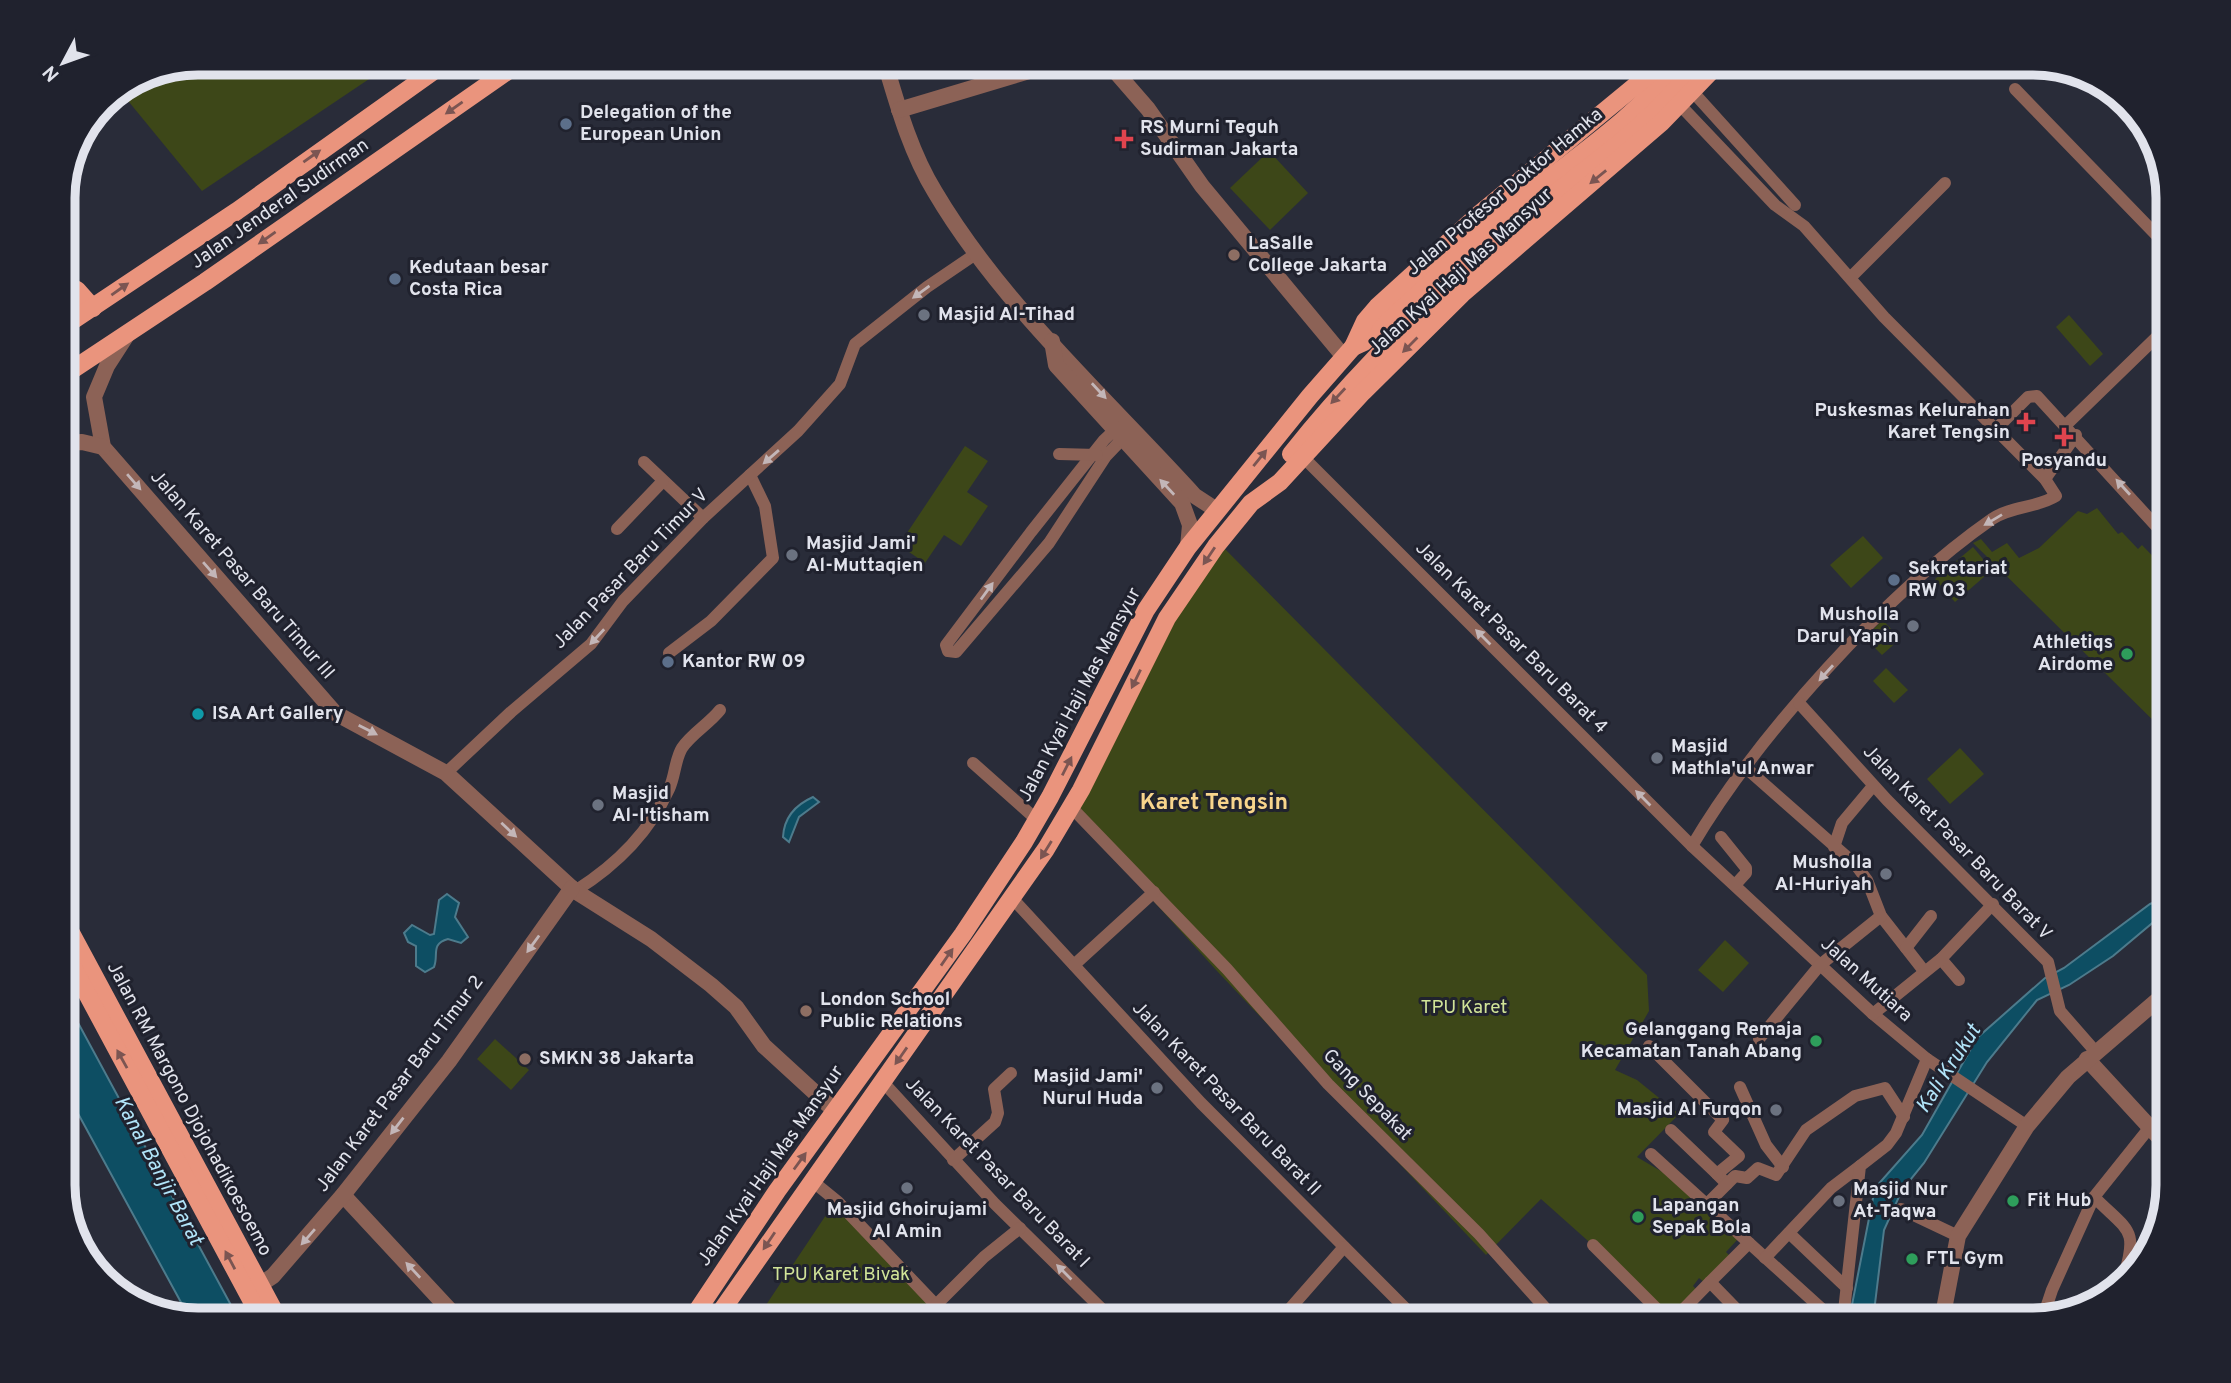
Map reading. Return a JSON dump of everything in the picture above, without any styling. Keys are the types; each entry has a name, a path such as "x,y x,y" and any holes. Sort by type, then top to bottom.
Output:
{"main road":[{"name":"Jalan Kyai Haji Mas Mansyur","path":"699,1308 835,1111 963,934 1037,820 1146,610 1188,547 1349,352 1365,321 1400,285 1550,154 1647,75"},
{"name":"Jalan Profesor Doktor Hamka","path":"1251,503 1396,323 1484,231 1628,116 1666,75"},
{"name":"Jalan Profesor Doktor Hamka","path":"1349,352 1396,323 1486,251 1652,114 1688,75"},
{"name":"Jalan Kyai Haji Mas Mansyur","path":"723,1308 811,1180 1013,899 1071,807 1167,618 1216,546 1251,503 1280,482 1363,392 1462,294 1686,98 1708,75"},
{"name":"Jalan Jenderal Sudirman","path":"76,319 427,76"},
{"name":"Jalan Jenderal Sudirman","path":"76,368 501,76"},
{"path":"76,290 93,308"},
{"name":"Jalan RM Margono Djojohadikoesoemo","path":"76,943 254,1290 259,1308"},
{"name":"Jalan RM Margono Djojohadikoesoemo","path":"76,972 254,1290 269,1308"},
{"name":"Jalan Kyai Haji Mas Mansyur","path":"727,1308 735,1291"}],"street":[{"path":"1119,75 1137,95 1202,186 1349,352"},
{"path":"888,76 934,191 977,253 1052,341 1182,503 1190,525 1188,547"},
{"path":"900,110 1014,76"},
{"path":"2015,89 2155,234"},
{"path":"1686,98 1796,205"},
{"path":"1686,98 1775,205 1804,226 1884,317 2045,479 2056,496 1995,517 1962,542 1884,613 1799,703 1746,768 1692,846"},
{"path":"1851,277 1945,183"},
{"name":"Jalan Pasar Baru Timur V","path":"452,778 511,712 591,644 623,601 703,518 776,453 840,384 855,344 927,287 977,253"},
{"path":"76,442 103,447 94,397 107,366 127,335"},
{"path":"2066,425 2155,339"},
{"path":"1996,429 2033,395 2076,435 2155,525"},
{"path":"1124,429 1049,543 967,629 1031,531 1092,454 1124,429"},
{"path":"1124,429 1195,496 1218,511"},
{"path":"2045,479 2076,435"},
{"path":"76,446 82,442"},
{"name":"Jalan Karet Pasar Baru Timur III","path":"103,447 335,713 452,778 574,889 651,939 711,985 736,1007 764,1046 835,1111"},
{"path":"1059,454 1106,456"},
{"name":"Jalan Karet Pasar Baru Barat 4","path":"1303,457 1692,846"},
{"path":"644,463 703,518"},
{"path":"669,653 711,621 773,558 765,506 750,475"},
{"path":"617,529 663,481"},
{"path":"1054,505 1067,513"},
{"path":"1031,531 1049,543"},
{"name":"Jalan Karet Pasar Baru Barat V","path":"1799,703 1873,786 1993,904 2052,970 2065,1020 2091,1055"},
{"path":"574,889 616,861 640,836 669,790 677,773 681,749 720,710"},
{"path":"973,763 1037,820"},
{"path":"1746,768 1855,864 1867,880 1881,916 1924,971"},
{"path":"1834,847 1842,823 1873,786"},
{"name":"Gang Sepakat","path":"1071,807 1227,968 1328,1084 1479,1234 1545,1308"},
{"path":"1721,837 1746,868 1746,873 1735,885"},
{"name":"Jalan Mutiara","path":"1692,846 1873,1014 1932,1063 2027,1126"},
{"name":"Jalan Karet Pasar Baru Timur 2","path":"254,1290 273,1276 343,1195 449,1061 574,889"},
{"path":"1074,965 1154,892"},
{"name":"Jalan Karet Pasar Baru Barat II","path":"1013,899 1193,1094 1401,1308"},
{"path":"1873,1014 1941,959 1993,904"},
{"path":"1759,1039 1820,965 1881,916"},
{"path":"1906,948 1931,916"},
{"path":"1941,959 1959,980"},
{"path":"1944,1308 1958,1236 2027,1126 2049,1097 2091,1055 2156,1000"},
{"path":"1649,1046 1723,1120 1714,1132 1739,1156 1717,1174"},
{"path":"2091,1055 2156,1134"},
{"path":"1765,1258 1831,1188 1886,1145 1932,1063"},
{"path":"953,1160 995,1122 998,1113 994,1089 1011,1073"},
{"name":"Jalan Karet Pasar Baru Barat I","path":"883,1082 953,1160 1101,1308"},
{"path":"1740,1087 1766,1145 1783,1167"},
{"path":"1707,1204 1737,1176 1747,1178 1756,1168 1774,1176 1783,1167 1806,1130 1855,1096 1885,1088 1904,1116"},
{"path":"2046,1307 2094,1197 2150,1127"},
{"path":"1671,1130 1727,1184"},
{"path":"1651,1154 1820,1308"},
{"path":"1844,1308 1860,1166"},
{"path":"811,1180 838,1202 939,1308"},
{"path":"343,1195 448,1308"},
{"path":"2094,1197 2130,1234 2133,1247 2128,1262"},
{"path":"1901,1209 1958,1236"},
{"path":"936,1305 984,1256 1020,1228"},
{"path":"1789,1233 1847,1288"},
{"path":"1678,1308 1710,1282 1749,1243"},
{"path":"1593,1245 1654,1308"},
{"path":"1291,1308 1344,1247"},
{"path":"1710,1282 1735,1308"}],"green space":[{"path":"190,76 374,76 202,191 126,99 159,82"},
{"path":"1269,151 1308,193 1270,230 1230,188"},
{"path":"2069,315 2103,354 2090,366 2056,327"},
{"path":"965,446 988,461 967,492 988,506 961,546 944,535 925,563 899,545"},
{"name":"Athletiqs Airdome","path":"2097,508 2118,534 2122,532 2138,549 2142,545 2155,559 2156,723 1973,543 1981,539 1992,552 2007,543 2019,558 2039,548 2078,511 2087,514"},
{"path":"1863,536 1883,558 1851,588 1830,565"},
{"path":"1973,547 1992,570 1955,602 1935,579"},
{"name":"TPU Karet","path":"1225,549 1647,975 1649,1011 1615,1070 1637,1080 1679,1114 1637,1157 1676,1180 1738,1239 1726,1252 1731,1257 1705,1283 1699,1278 1693,1286 1697,1290 1679,1308 1676,1305 1674,1308 1661,1306 1541,1199 1486,1255 1217,971 1065,804 1174,605"},
{"path":"1883,620 1891,629 1873,645 1865,637"},
{"path":"1892,630 1900,639 1882,655 1874,647"},
{"path":"1886,668 1908,690 1894,703 1873,681"},
{"path":"1960,748 1984,774 1950,804 1927,779"},
{"path":"1725,940 1749,963 1723,992 1698,970"},
{"path":"495,1039 529,1070 511,1090 477,1059"},
{"name":"TPU Karet Bivak","path":"834,1203 935,1308 764,1308"}],"water":[{"path":"813,797 819,802 799,817 789,842 783,837 788,818 796,808"},
{"path":"447,894 459,903 455,917 468,937 461,943 448,939 442,941 436,950 434,967 425,972 416,966 416,946 408,942 404,933 412,925 430,935 434,934 439,900"},
{"path":"2156,902 2156,920 2113,956 2069,985 2037,1000 1987,1062 1924,1163 1902,1190 1884,1230 1874,1308 1851,1308 1875,1188 1922,1135 1977,1038 2045,978 2064,968"},
{"name":"Kanal Banjir Barat","path":"76,1019 233,1308 184,1307 76,1110"}],"place":[{"name":"Delegation of the European Union","path":"566,124"},
{"name":"RS Murni Teguh Sudirman Jakarta","path":"1124,139"},
{"name":"LaSalle College Jakarta","path":"1234,255"},
{"name":"Kedutaan besar Costa Rica","path":"395,279"},
{"name":"Masjid Al-Tihad","path":"924,315"},
{"name":"Puskesmas Kelurahan Karet Tengsin","path":"2026,422"},
{"name":"Posyandu","path":"2064,437"},
{"name":"Masjid Jami' Al-Muttaqien","path":"792,555"},
{"name":"Sekretariat RW 03","path":"1894,580"},
{"name":"Musholla Darul Yapin","path":"1913,626"},
{"name":"Athletiqs Airdome","path":"2127,654"},
{"name":"Kantor RW 09","path":"668,662"},
{"name":"ISA Art Gallery","path":"198,714"},
{"name":"Masjid Mathla'ul Anwar","path":"1657,758"},
{"name":"Masjid Al-I'tisham","path":"598,805"},
{"name":"Musholla Al-Huriyah","path":"1886,874"},
{"name":"London School Public Relations","path":"806,1011"},
{"name":"Gelanggang Remaja Kecamatan Tanah Abang","path":"1816,1041"},
{"name":"SMKN 38 Jakarta","path":"525,1059"},
{"name":"Masjid Jami' Nurul Huda","path":"1157,1088"},
{"name":"Masjid Al Furqon","path":"1776,1110"},
{"name":"Masjid Ghoirujami Al Amin","path":"907,1188"},
{"name":"Masjid Nur At-Taqwa","path":"1839,1201"},
{"name":"Fit Hub","path":"2013,1201"},
{"name":"Lapangan Sepak Bola","path":"1638,1217"},
{"name":"FTL Gym","path":"1912,1259"}],"district":[{"name":"Karet Tengsin","path":"1214,803"}],"water label":[{"name":"Kali Krukut","path":"1949,1069"}]}
